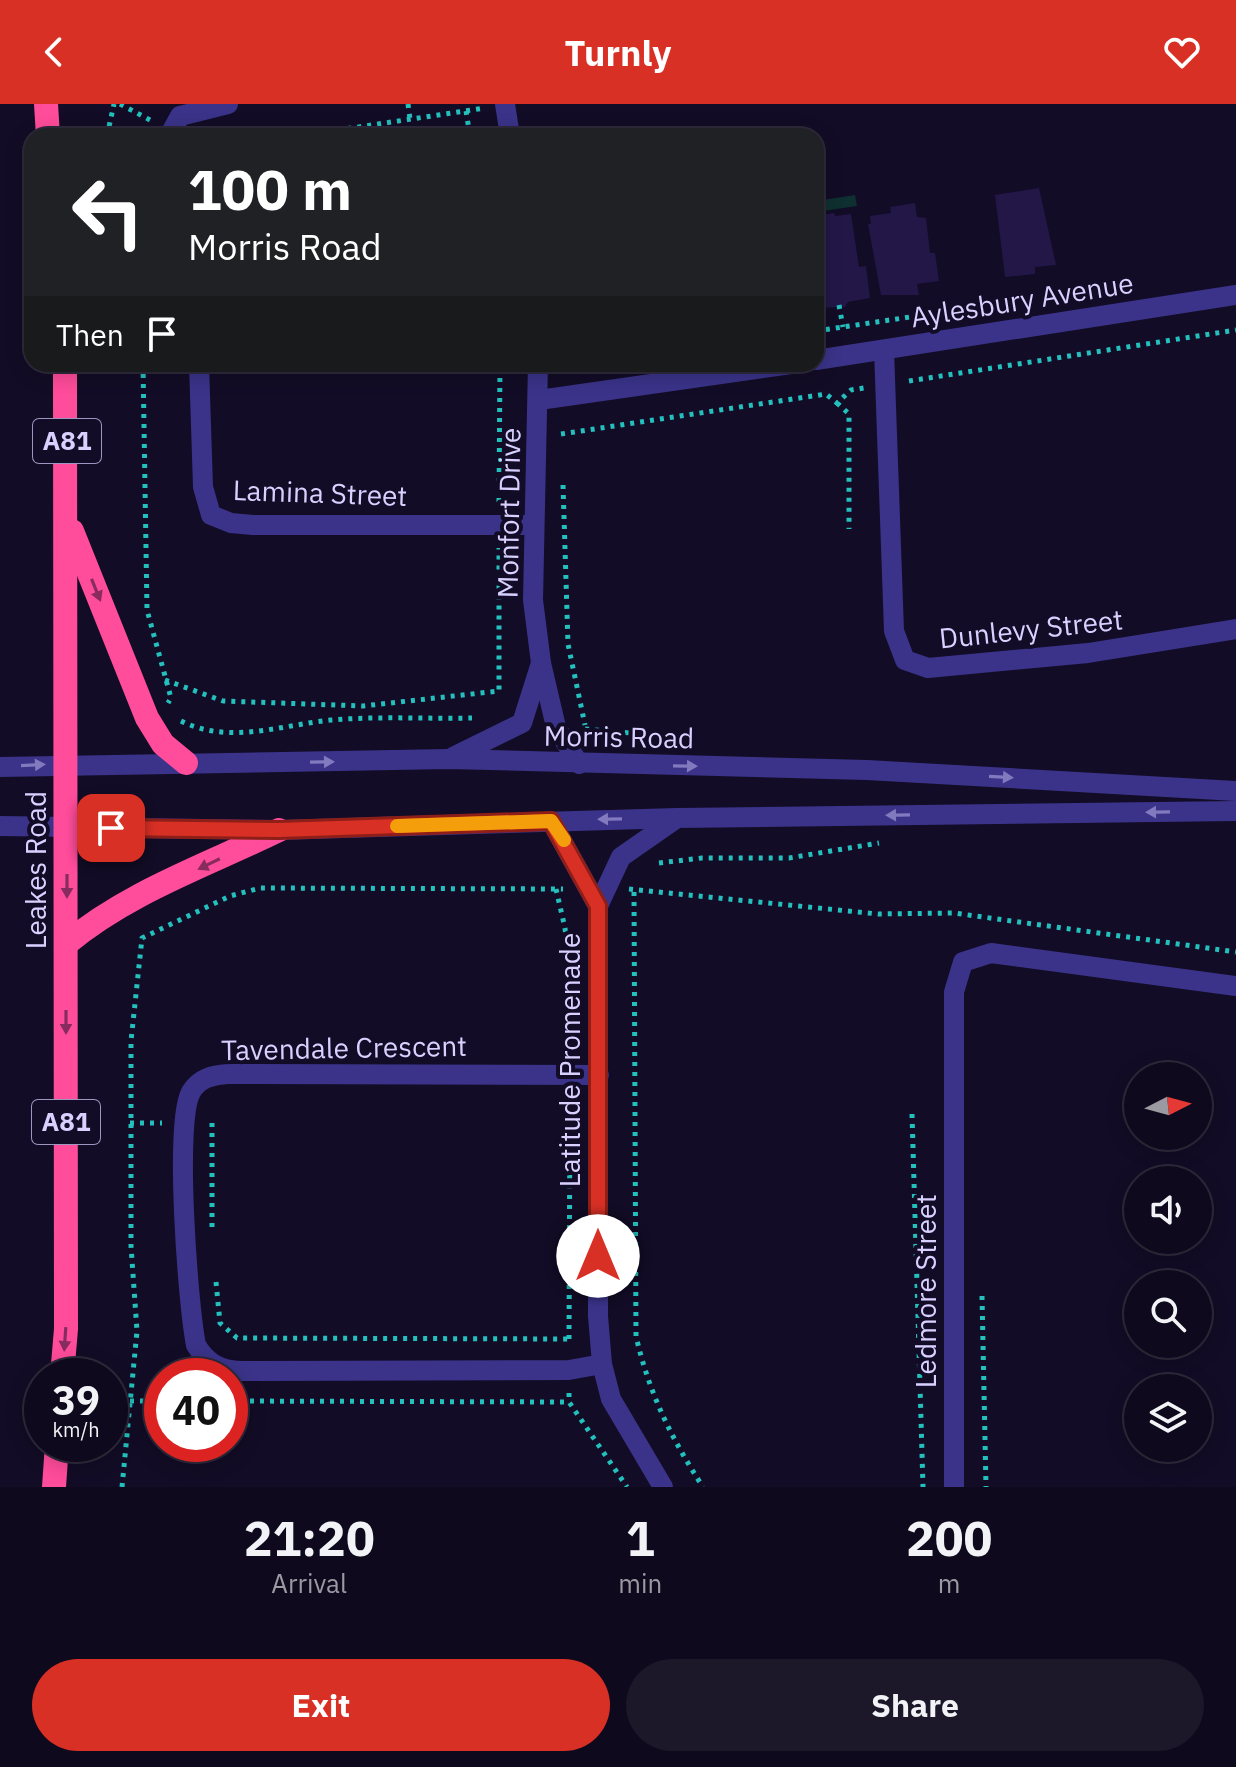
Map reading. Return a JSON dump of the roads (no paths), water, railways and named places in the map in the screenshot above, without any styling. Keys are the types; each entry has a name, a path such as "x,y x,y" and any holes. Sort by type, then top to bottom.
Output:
{"highway":[{"path":"46,104 48,128"},
{"name":"Leakes Road","path":"64,1358 67,828 65,372"},
{"path":"66,518 147,718 163,744 186,763"},
{"path":"66,944 99,916 132,898 279,830"},
{"path":"54,1487 56,1462"}],"street":[{"path":"173,128 180,116 228,104"},
{"path":"505,104 509,128"},
{"name":"Aylesbury Avenue","path":"824,359 1236,295"},
{"name":"Dunlevy Street","path":"884,350 894,631 905,660 928,668 1088,653 1236,629"},
{"name":"Lamina Street","path":"199,372 203,487 211,515 231,523 253,525 533,525"},
{"name":"Monfort Drive","path":"540,372 549,400 533,525 533,600 541,663 556,727 579,764"},
{"path":"549,400 737,372"},
{"name":"Monfort Drive","path":"449,759 522,723 541,663"},
{"name":"Morris Road","path":"0,767 67,763 449,759 867,770 1236,791"},
{"path":"0,826 279,830 677,818 1236,811"},
{"name":"Latitude Promenade","path":"663,1487 618,1413 602,1364 598,1316 598,906 621,857 677,818"},
{"name":"Latitude Promenade","path":"551,821 598,906"},
{"name":"Ledmore Street","path":"954,1487 954,992 963,962 991,953 1236,986"},
{"name":"Tavendale Crescent","path":"599,1075 228,1074 207,1077 197,1084 187,1102 184,1123 186,1249 193,1332 202,1355 219,1368 241,1371 569,1370 602,1364"}]}
